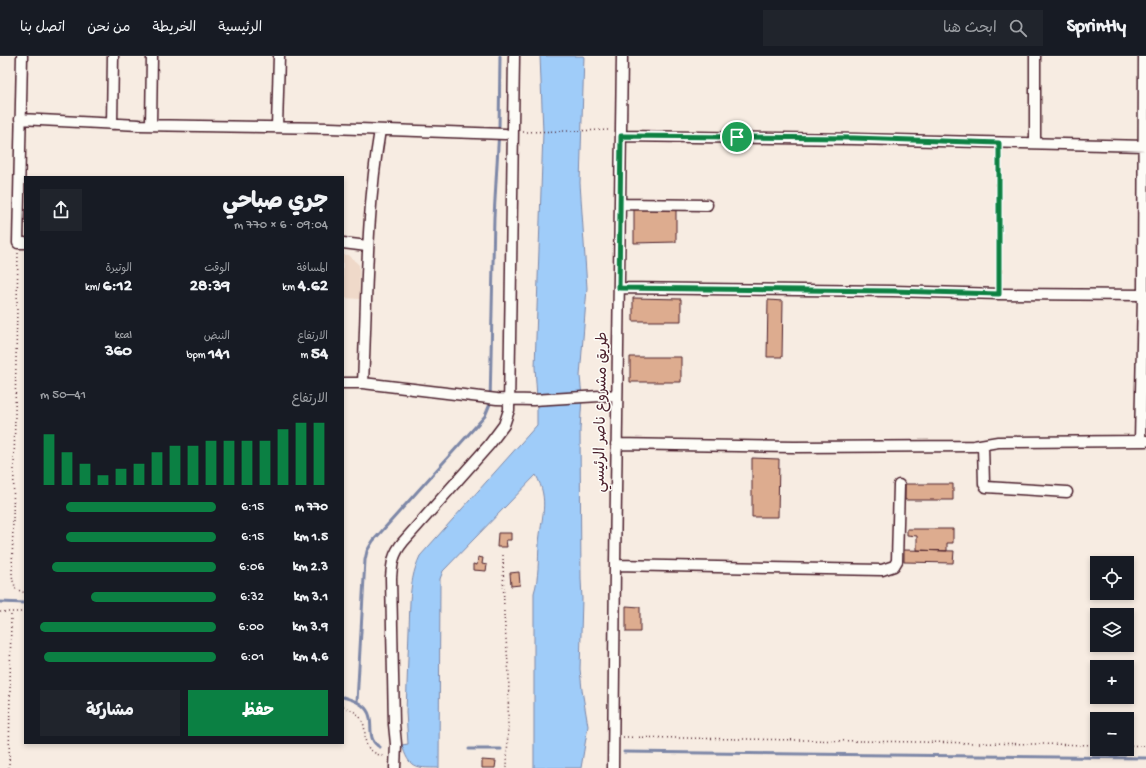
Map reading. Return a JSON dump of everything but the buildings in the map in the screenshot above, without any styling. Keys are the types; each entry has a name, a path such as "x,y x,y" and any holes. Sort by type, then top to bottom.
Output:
{"street":[{"path":"22,56 20,119 22,243"},
{"path":"112,124 113,56"},
{"path":"151,125 152,56"},
{"path":"276,127 279,56"},
{"path":"395,764 391,578 393,558 396,550 493,440 508,417 510,399 514,56"},
{"name":"طريق مشروع ناصر الرئيسي","path":"613,768 622,56"},
{"path":"1034,144 1035,56"},
{"path":"616,444 794,447 974,446 998,442 1143,441 1144,56"},
{"path":"20,119 112,124 505,134"},
{"path":"363,383 368,275 367,246 380,130"},
{"path":"621,133 854,138 1034,144 1144,145"},
{"path":"620,204 707,205"},
{"path":"344,243 367,246"},
{"path":"619,288 1143,295"},
{"path":"344,383 363,383 497,399 533,400 617,395"},
{"path":"983,444 984,484 986,487 1067,492"},
{"path":"615,565 882,570 894,566 897,561 899,485"}],"path":[{"path":"541,131 621,133"},
{"path":"999,143 999,294"},
{"path":"22,243 12,575 16,590 24,593"},
{"path":"503,555 504,615 509,675 507,768"},
{"path":"0,612 24,612"},
{"path":"9,768 11,612"},
{"path":"344,707 354,712 360,717 370,750 395,764"},
{"path":"613,738 668,737 1090,745"},
{"path":"1134,745 1146,746"}],"shaded area":[{"path":"344,255 349,255 359,265 360,299 344,298"}],"water":[{"path":"540,56 584,56 580,183 587,288 580,376 582,397 580,430 582,599 580,669 588,726 581,768 534,768 534,593 538,575 539,544 544,509 543,493 536,475 443,571 440,579 439,768 418,767 407,758 402,745 408,744 406,712 410,602 416,567 420,556 537,425 535,367 543,132"}],"waterway":[{"path":"357,702 365,560 367,551 373,541 485,416 490,404 494,217 499,129 500,56"},
{"path":"0,602 24,603"},
{"path":"344,697 359,703 367,711 370,716 372,738 380,747"},
{"path":"469,749 501,749"},
{"path":"624,752 1146,758"}],"route":[{"path":"621,136 737,137 854,138 999,143 999,294 893,291 619,288 621,136"}]}
